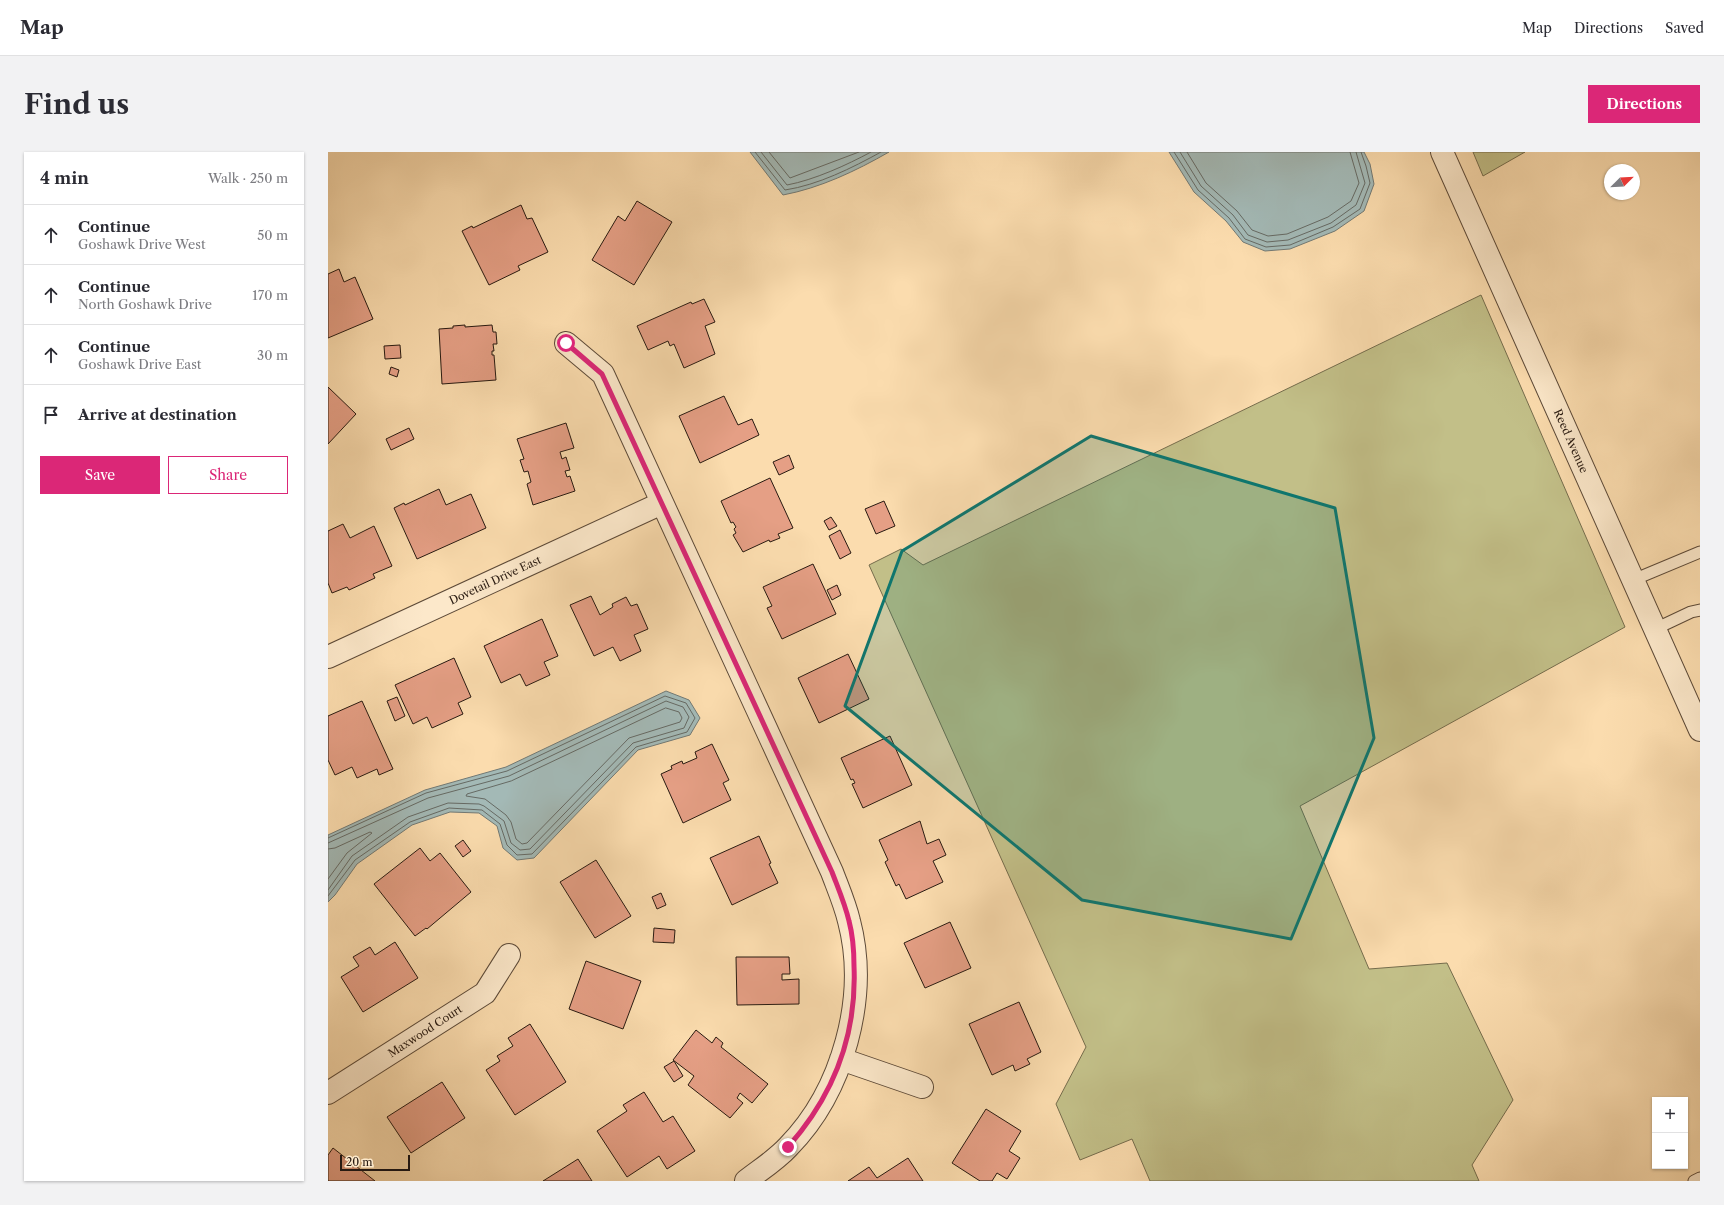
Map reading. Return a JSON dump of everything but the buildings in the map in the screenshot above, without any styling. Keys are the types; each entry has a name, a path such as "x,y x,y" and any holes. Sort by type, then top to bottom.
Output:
{"street":[{"name":"Reed Avenue","path":"1442,152 1700,730"},
{"path":"566,343 602,374 832,872 849,922 854,946 855,990 851,1026 834,1079 817,1111 804,1129 771,1163 746,1181"},
{"name":"Dovetail Drive East","path":"328,657 662,503"},
{"name":"Maxwood Court","path":"328,1093 485,993 508,955"},
{"path":"841,1059 922,1086"}],"lane":[{"path":"1633,580 1700,552"},
{"path":"1655,629 1691,612 1700,610"},
{"path":"1694,1181 1700,1178"}],"highlighted area":[{"path":"1091,436 1335,508 1374,738 1291,939 1082,900 845,706 902,551"}],"shaded area":[{"path":"1473,152 1525,152 1483,176"},
{"path":"1481,295 1625,627 1300,806 1369,969 1447,963 1513,1100 1472,1165 1479,1181 1150,1181 1132,1139 1080,1160 1056,1104 1086,1047 869,565 901,549 923,565"}],"water":[{"path":"750,152 889,152 838,178 811,188 783,195"},
{"path":"1169,152 1364,152 1370,164 1374,184 1364,211 1335,231 1290,249 1265,251 1243,242 1226,221 1194,192"},
{"path":"666,691 689,700 700,718 690,735 638,750 534,858 517,860 503,848 497,826 479,813 450,812 412,825 357,864 335,895 328,902 328,835 425,790 506,767"}],"route":[{"path":"566,343 602,374 832,872 849,922 854,946 855,990 851,1026 834,1079 817,1111 788,1147"}]}
